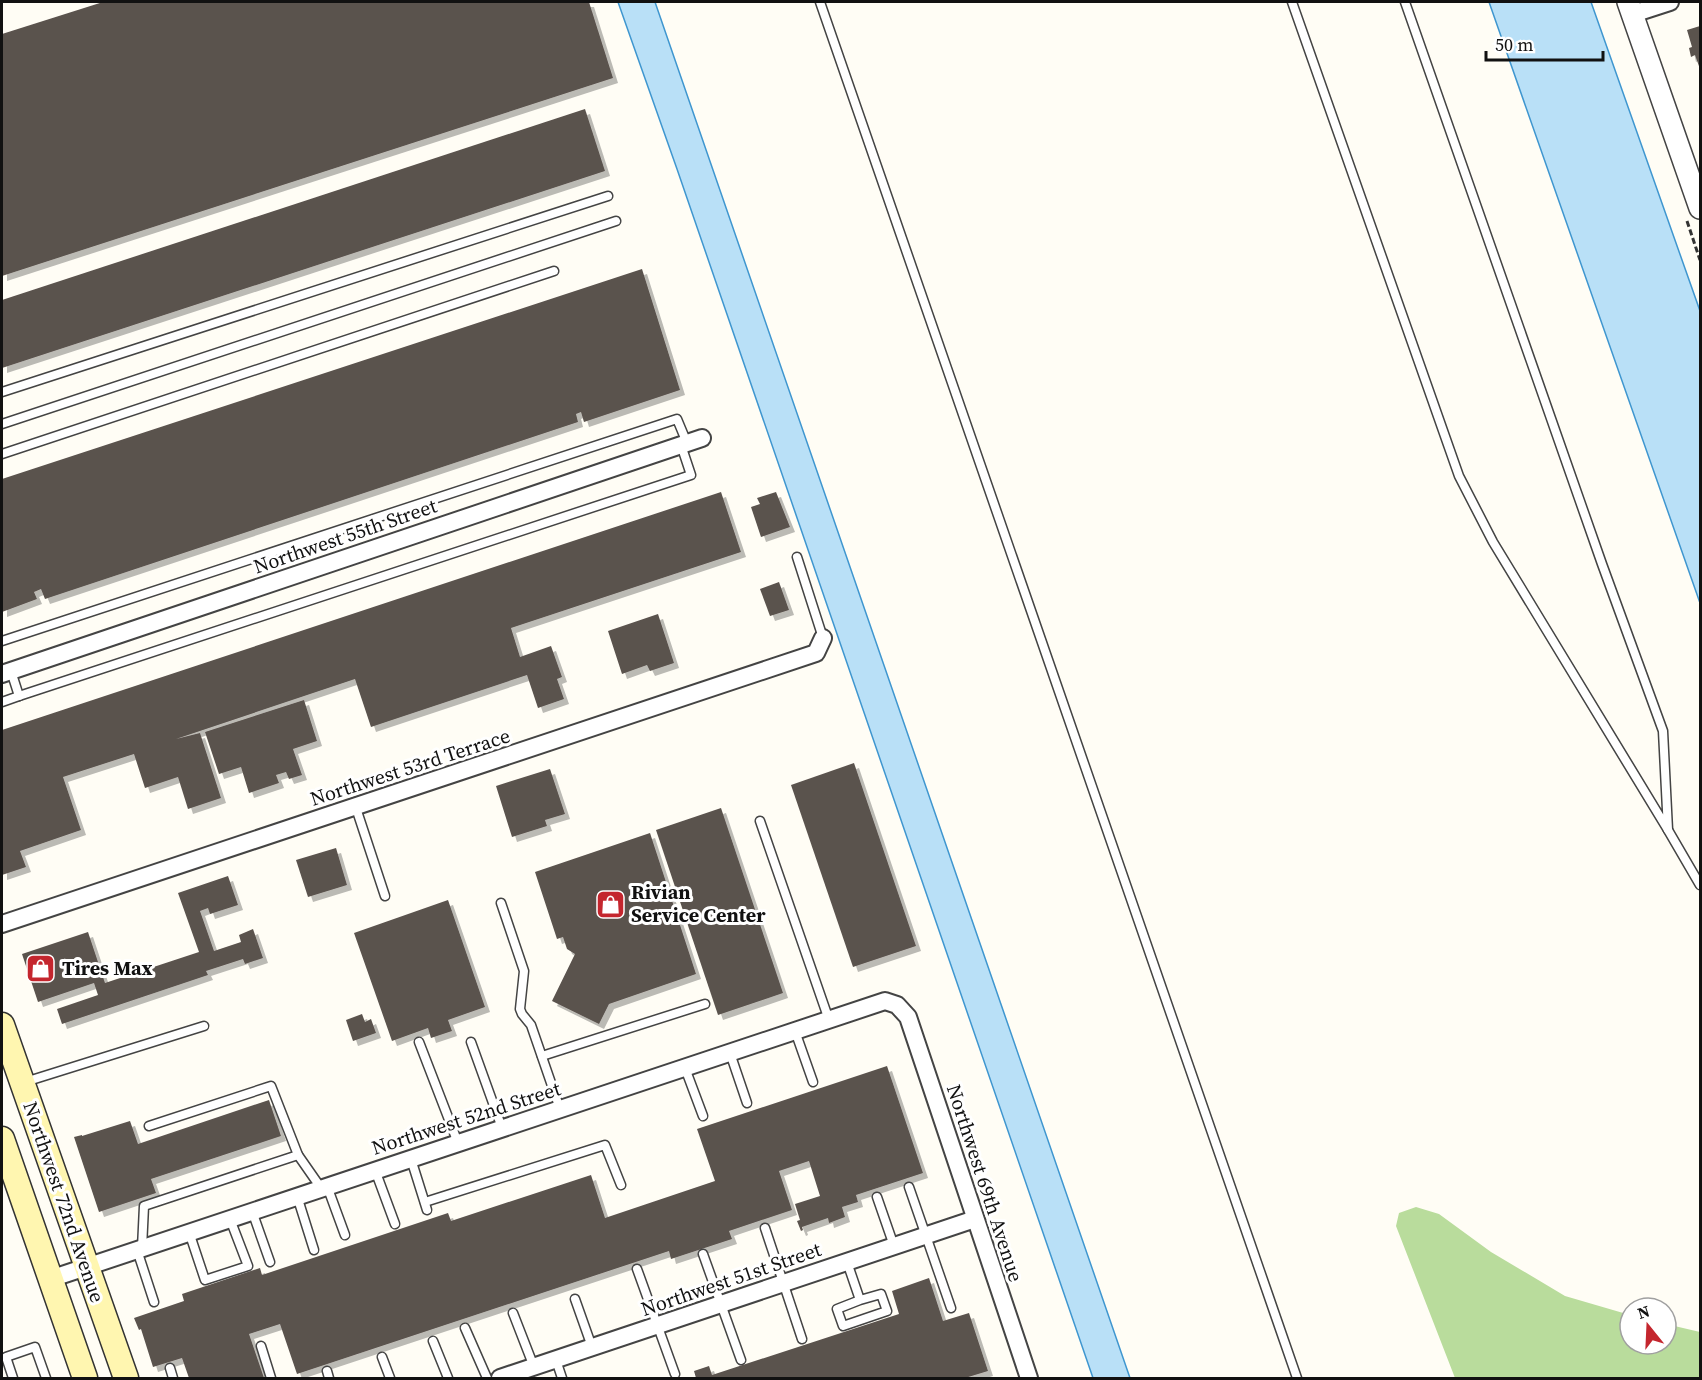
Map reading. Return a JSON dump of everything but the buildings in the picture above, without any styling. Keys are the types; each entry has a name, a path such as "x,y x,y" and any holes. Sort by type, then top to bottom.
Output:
{"main road":[{"name":"Northwest 72nd Avenue","path":"2,1025 126,1378"},
{"name":"Northwest 72nd Avenue","path":"2,1139 85,1378"}],"street":[{"path":"1670,2 1630,8 1701,208"},
{"name":"Northwest 55th Street","path":"6,673 690,442"},
{"name":"Northwest 53rd Terrace","path":"2,924 816,653 823,638"},
{"name":"Northwest 52nd Street","path":"50,1279 885,1001 897,1005"},
{"name":"Northwest 69th Avenue","path":"897,1005 908,1017 1029,1378"},
{"name":"Northwest 51st Street","path":"510,1377 592,1347 975,1219"}],"lane":[{"path":"820,2 1297,1378"},
{"path":"1292,2 1459,476 1493,542 1701,885"},
{"path":"1405,2 1598,553 1663,731 1668,830"},
{"path":"2,392 608,196"},
{"path":"2,424 616,221"},
{"path":"2,454 554,271"},
{"path":"2,641 676,419 690,442 691,476 2,702"},
{"path":"797,557 823,638"},
{"path":"6,673 19,696"},
{"path":"356,807 385,897"},
{"path":"760,821 829,1020"},
{"path":"501,903 524,971 520,1009 531,1025 560,1109"},
{"path":"542,1056 705,1004"},
{"path":"22,1083 204,1026"},
{"path":"795,1031 813,1082"},
{"path":"419,1042 458,1143"},
{"path":"471,1042 502,1128"},
{"path":"729,1053 747,1103"},
{"path":"685,1068 703,1116"},
{"path":"149,1126 272,1086 298,1155 324,1187 345,1235"},
{"path":"411,1159 426,1206 605,1145 621,1185"},
{"path":"154,1302 139,1249 144,1206 298,1155"},
{"path":"375,1170 394,1224"},
{"path":"909,1187 951,1308"},
{"path":"297,1196 314,1250"},
{"path":"877,1197 894,1246"},
{"path":"252,1211 270,1262"},
{"path":"189,1232 205,1280 248,1266 230,1219"},
{"path":"765,1228 802,1338"},
{"path":"703,1254 741,1360"},
{"path":"847,1262 860,1300"},
{"path":"637,1269 675,1374"},
{"path":"881,1294 887,1311 843,1326 837,1309 860,1300 881,1294"},
{"path":"575,1299 592,1347"},
{"path":"513,1313 534,1367"},
{"path":"465,1328 487,1378"},
{"path":"433,1341 448,1378"},
{"path":"261,1346 271,1378"},
{"path":"13,1378 6,1356 35,1347 46,1378"},
{"path":"382,1357 390,1378"},
{"path":"556,1360 562,1378"},
{"path":"170,1368 173,1378"}],"green space":[{"path":"1416,1207 1439,1214 1491,1252 1565,1296 1618,1311 1618,1356 1678,1356 1678,1327 1700,1332 1700,1378 1455,1378 1396,1226 1399,1213"}],"water":[{"path":"618,2 655,2 1130,1378 1093,1378"},
{"path":"1489,2 1591,2 1700,311 1700,603"}],"place":[{"name":"Rivian Service Center","path":"610,904"},
{"name":"Tires Max","path":"41,968"}]}
